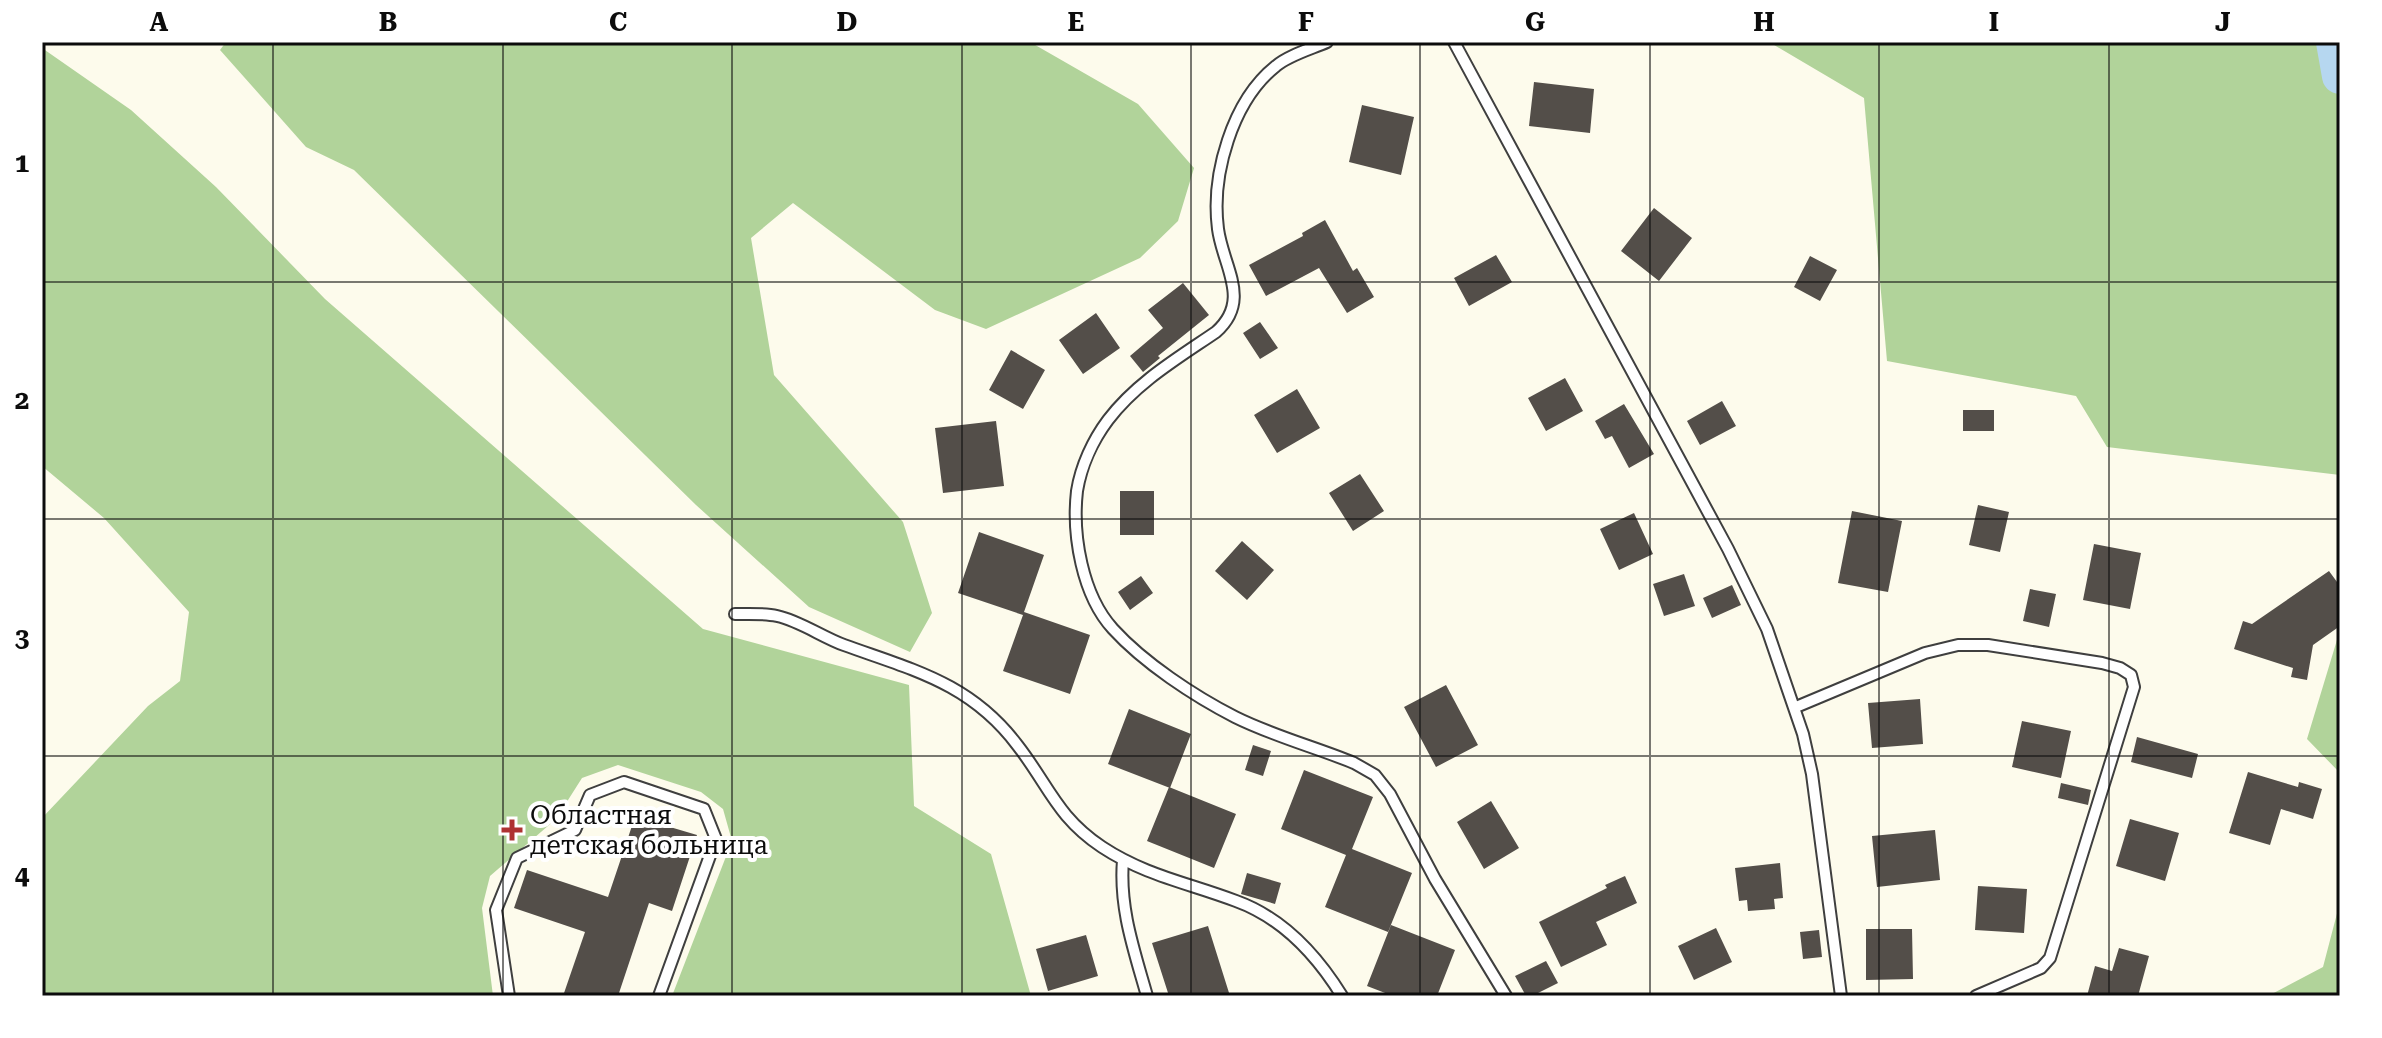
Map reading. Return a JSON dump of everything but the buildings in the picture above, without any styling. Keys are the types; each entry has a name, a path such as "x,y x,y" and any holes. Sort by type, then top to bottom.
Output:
{"lane":[{"path":"1327,42 1277,65 1259,84 1233,126 1220,169 1217,193 1218,229 1233,280 1235,298 1232,312 1216,332 1136,389 1096,438 1083,466 1077,490 1081,557 1098,608 1112,628 1166,673 1235,717 1341,757 1375,775 1390,794 1435,879 1506,996"},
{"path":"1454,42 1750,590 1767,629 1796,707 1812,774 1841,996"},
{"path":"735,614 777,616 841,644 939,679 964,694 984,709 1018,745 1063,814 1090,839 1123,860 1163,878 1238,902 1259,912 1299,940 1322,965 1342,996"},
{"path":"1796,707 1925,653 1958,645 1988,645 2102,663 2131,675 2134,687 2050,958 2041,968 1976,996"},
{"path":"509,996 496,910 517,858 575,830 590,795 624,782 704,809 716,839 659,996"},
{"path":"1123,860 1125,915 1147,996"}],"green space":[{"path":"226,42 1030,42 1138,104 1194,168 1178,221 1140,258 986,329 935,310 793,203 751,238 774,375 903,522 932,613 910,652 809,607 696,505 354,170 306,147 220,50"},
{"path":"1769,42 2340,42 2340,475 2107,447 2076,396 1887,361 1864,98"},
{"path":"42,48 131,110 216,187 325,299 703,629 909,685 914,806 991,854 1031,996 672,996 732,841 723,809 701,792 618,765 582,778 556,819 490,876 482,908 493,996 42,996 42,818 148,706 180,681 189,612 104,518 42,466"},
{"path":"2340,630 2340,773 2307,739"},
{"path":"2340,902 2340,996 2268,996 2323,967"}],"waterway":[{"path":"2334,42 2340,76"}],"place":[{"name":"Областная детская больница","path":"512,830"}]}
